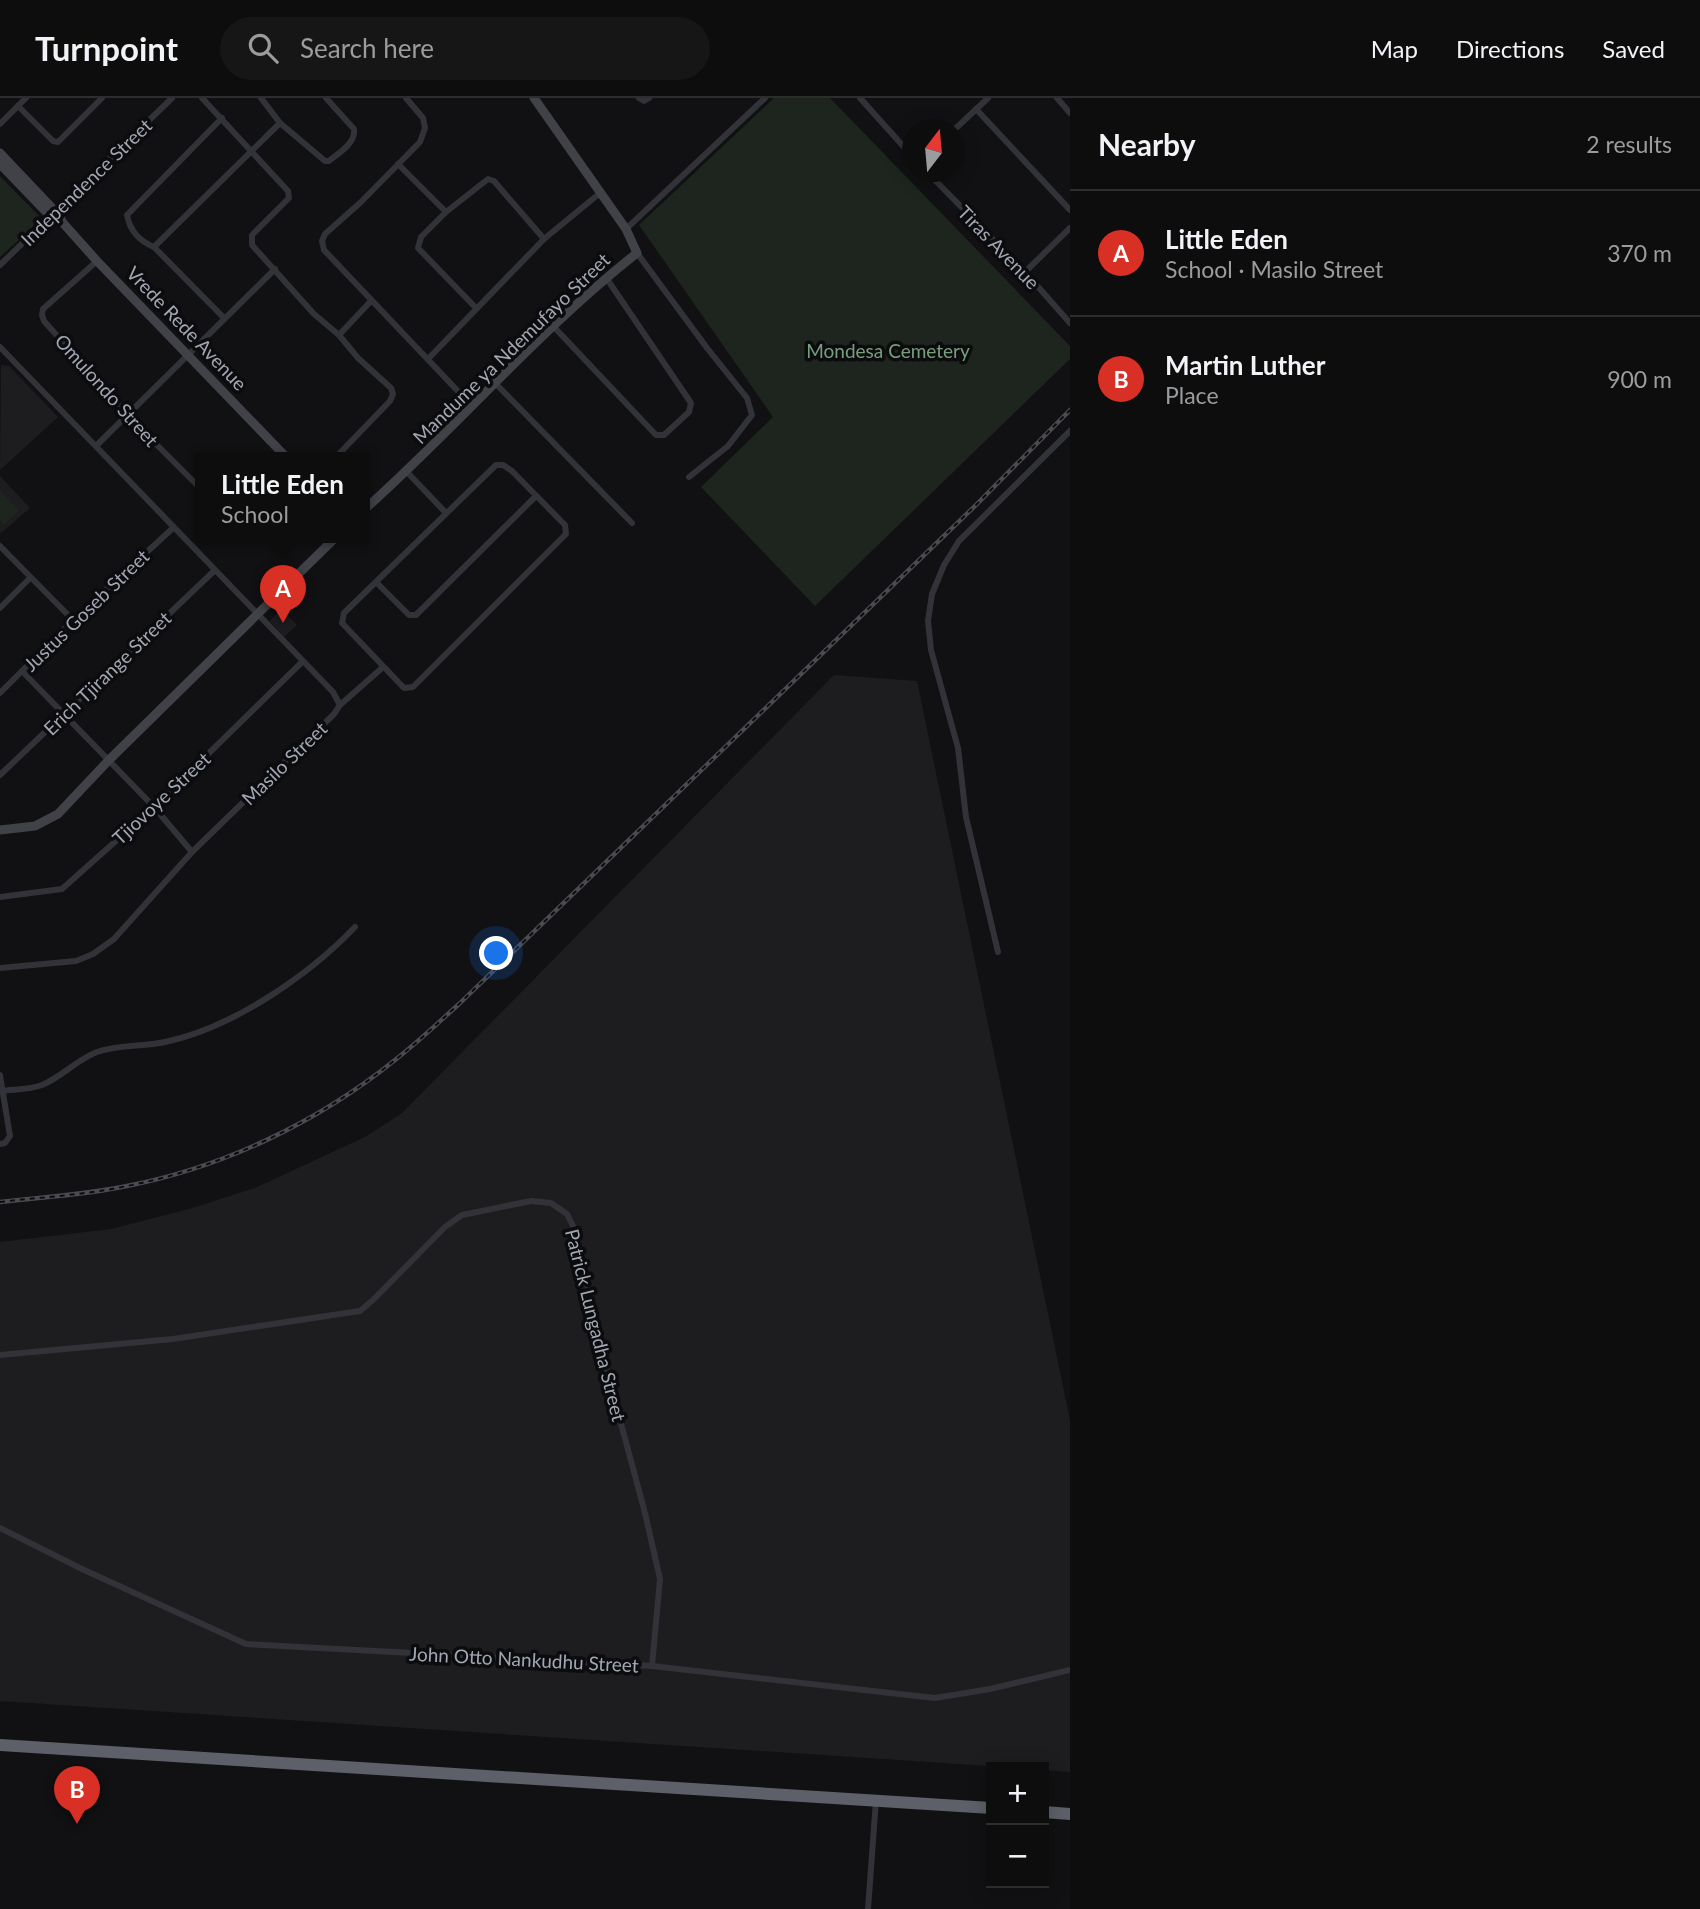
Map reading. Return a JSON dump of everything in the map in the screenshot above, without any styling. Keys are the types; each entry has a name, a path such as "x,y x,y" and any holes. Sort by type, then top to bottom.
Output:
{"highway":[{"path":"0,1745 986,1808"},
{"path":"1049,1812 1070,1814"}],"street":[{"path":"0,124 26,98"},
{"path":"18,107 53,141 58,142 102,98"},
{"name":"Independence Street","path":"0,265 172,98"},
{"path":"202,98 289,194 289,198 252,235 251,245 314,314 339,335 358,358 391,388 393,394 390,401 341,452"},
{"path":"261,98 280,123 320,160 329,161 355,134 354,129 326,98"},
{"path":"406,98 423,118 425,128 420,142 322,241 324,250 472,406"},
{"name":"Mandume ya Ndemufayo Street","path":"370,505 407,472 554,327 637,253 626,229 534,98"},
{"path":"639,98 644,101 649,98"},
{"path":"626,229 765,98"},
{"path":"871,98 862,101 902,145"},
{"path":"965,120 988,98"},
{"path":"1057,98 1070,113"},
{"path":"976,109 1070,210"},
{"path":"222,118 127,215 129,228 153,247 224,318"},
{"path":"153,247 280,123"},
{"name":"Vrede Rede Avenue","path":"0,153 53,214"},
{"name":"Vrede Rede Avenue","path":"0,164 63,223 281,452"},
{"path":"398,164 446,212"},
{"path":"476,308 418,248 421,237 484,181 494,181 544,239"},
{"name":"Tiras Avenue","path":"937,182 1025,272 1070,323"},
{"path":"428,359 544,239 600,193"},
{"path":"1025,272 1070,228"},
{"path":"637,253 747,398 752,415 728,446 689,477"},
{"name":"Omulondo Street","path":"97,261 43,309 44,321 128,416 195,483"},
{"path":"96,446 275,269"},
{"path":"554,327 656,435 664,435 689,412 691,403 607,279"},
{"path":"339,335 371,301"},
{"name":"Masilo Street","path":"0,968 76,961 93,954 114,939 192,852 334,715 340,705 333,692 1,349"},
{"path":"495,383 632,523"},
{"path":"998,952 966,817 958,748 931,650 928,621 932,594 944,565 959,541 1070,432"},
{"path":"496,465 503,465 512,471 535,497 565,525 566,534 413,687 404,688 342,623 344,613 496,465"},
{"path":"407,472 446,513"},
{"path":"377,583 409,615 416,615 535,497"},
{"name":"Justus Goseb Street","path":"0,693 173,528"},
{"path":"0,830 35,826 58,814 109,760 329,543"},
{"path":"0,546 73,621"},
{"name":"Erich Tjirange Street","path":"0,775 214,571"},
{"path":"0,608 30,578"},
{"name":"Tjiovoye Street","path":"0,897 62,889 154,807 302,662"},
{"path":"340,705 382,667"},
{"path":"22,671 154,807 192,852"},
{"path":"1,1090 42,1085 81,1059 96,1053 119,1045 164,1042 190,1035 239,1013 275,993 319,960 355,927"},
{"path":"0,1075 10,1136 5,1143 0,1144"},
{"name":"Patrick Lungadha Street","path":"0,1355 173,1339 360,1311 446,1227 462,1215 531,1201 551,1203 567,1214 575,1230 605,1364 660,1579 652,1666"},
{"name":"John Otto Nankudhu Street","path":"0,1528 82,1569 246,1644 652,1666 935,1698 989,1689 1070,1670"},
{"path":"868,1909 876,1800"}],"shaded area":[{"path":"1,365 9,366 58,417 0,470"},
{"path":"0,476 30,508 1,533 0,532"},
{"path":"281,609 297,625 284,637 270,621"},
{"path":"834,675 917,681 1070,1420 1070,1772 1049,1770 1049,1762 986,1762 986,1766 0,1701 0,1242 111,1229 189,1209 255,1188 365,1137 402,1113"}],"green space":[{"name":"Mondesa Cemetery","path":"774,98 830,98 902,172 902,182 911,182 1070,346 1070,359 815,606 701,487 773,417 639,225"},
{"path":"0,176 39,216 34,226 0,257"},
{"path":"0,490 19,511 4,524 0,520"}],"railway":[{"path":"0,1202 111,1189 199,1167 302,1122 365,1082 411,1047 459,1004 976,505 1070,410"}],"place":[{"name":"Little Eden","path":"283,623"},
{"name":"Martin Luther","path":"77,1824"}]}
